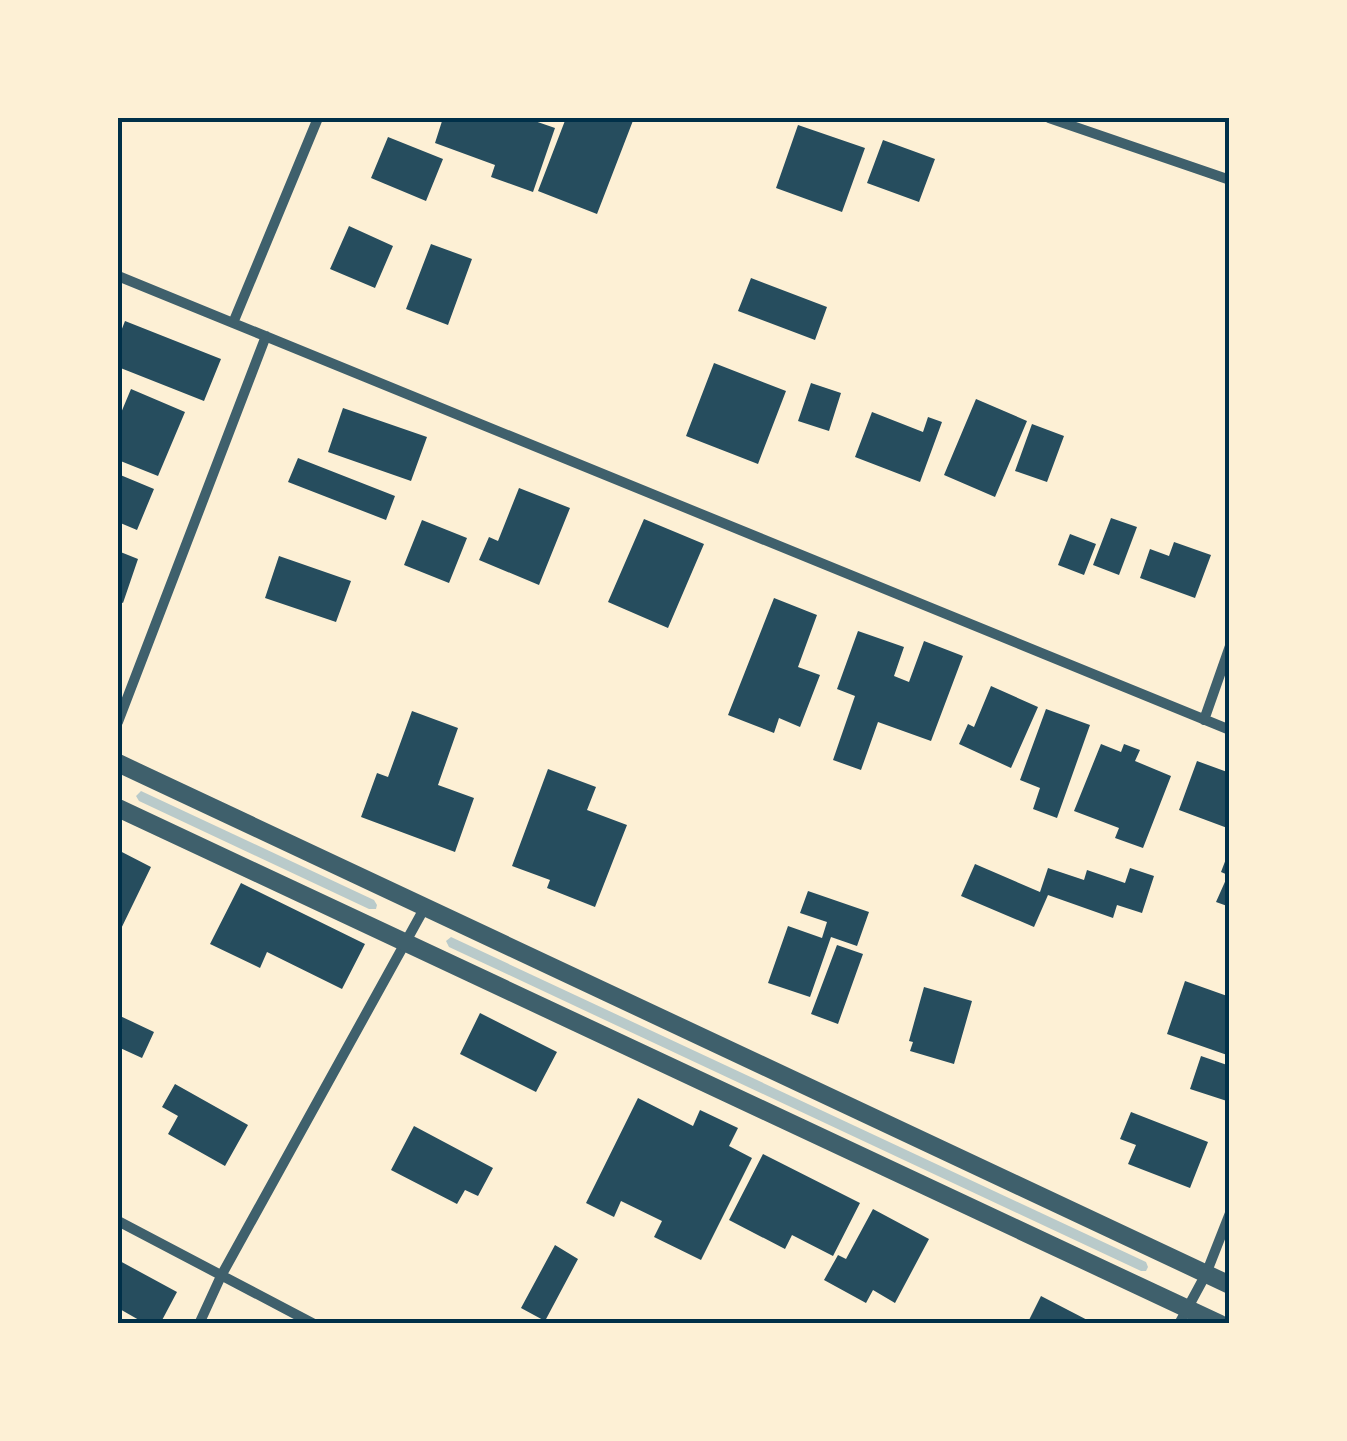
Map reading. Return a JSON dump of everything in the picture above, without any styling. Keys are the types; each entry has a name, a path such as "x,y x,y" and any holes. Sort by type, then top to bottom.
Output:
{"street":[{"path":"233,323 318,118"},
{"path":"1050,118 1230,180"},
{"path":"118,276 1230,730"},
{"path":"118,722 266,336"},
{"path":"1204,720 1230,646"},
{"path":"118,764 1230,1285"},
{"path":"118,808 1183,1316 1220,1324"},
{"path":"199,1324 221,1276 425,907"},
{"path":"1183,1316 1206,1274 1230,1213"},
{"path":"118,1222 314,1324"}],"shaded area":[{"path":"141,791 374,900 376,909 139,801 136,796"},
{"path":"451,937 1146,1262 1148,1267 1141,1271 449,947 446,941"}],"building":[{"path":"443,118 526,118 555,128 533,192 491,177 495,165 435,143"},
{"path":"566,118 634,118 597,214 538,191"},
{"path":"798,125 865,148 842,212 776,188"},
{"path":"388,137 443,159 426,201 371,178"},
{"path":"883,140 935,159 919,202 867,183"},
{"path":"349,226 393,246 375,288 330,269"},
{"path":"431,244 472,259 448,325 406,309"},
{"path":"751,278 827,307 815,340 738,311"},
{"path":"125,321 221,359 204,401 118,367 118,339"},
{"path":"714,363 786,391 758,464 686,436"},
{"path":"811,383 841,393 829,431 798,421"},
{"path":"131,389 185,412 158,476 118,460 118,420"},
{"path":"976,399 1027,421 995,497 944,475"},
{"path":"343,408 427,437 411,481 328,452"},
{"path":"872,412 923,432 928,417 942,422 920,482 855,457"},
{"path":"1032,424 1064,436 1047,482 1015,471"},
{"path":"298,458 395,496 386,520 288,482"},
{"path":"118,474 154,489 137,530 118,522"},
{"path":"519,488 570,508 539,585 479,560 489,537 498,541"},
{"path":"1111,518 1137,527 1119,575 1093,565"},
{"path":"644,519 704,544 668,628 608,602"},
{"path":"422,520 467,538 449,583 404,565"},
{"path":"1070,534 1096,544 1084,575 1058,565"},
{"path":"1174,542 1211,555 1195,598 1140,578 1150,549 1169,556"},
{"path":"118,551 138,559 123,603 118,601"},
{"path":"279,556 351,581 336,622 265,598"},
{"path":"774,598 817,615 798,667 820,675 800,727 779,718 774,733 728,715"},
{"path":"858,631 904,647 894,676 909,682 924,641 963,656 931,741 878,722 861,770 833,760 855,696 837,689"},
{"path":"991,686 1038,707 1011,768 959,744 968,724 974,727"},
{"path":"1046,709 1090,725 1057,818 1033,809 1040,788 1020,780"},
{"path":"412,711 458,728 438,785 474,798 455,852 361,817 377,773 388,777"},
{"path":"1101,744 1121,752 1124,744 1140,750 1135,761 1171,776 1143,848 1115,838 1119,828 1074,811"},
{"path":"1197,761 1230,773 1230,829 1179,810"},
{"path":"548,769 596,787 587,810 627,825 595,907 547,888 550,880 512,866"},
{"path":"118,850 151,867 118,935"},
{"path":"1229,851 1230,907 1216,902 1228,875 1221,872"},
{"path":"975,864 1040,892 1048,868 1084,880 1087,870 1125,883 1130,868 1154,876 1142,913 1117,905 1113,918 1048,895 1034,927 961,896"},
{"path":"241,883 365,944 342,989 267,952 260,968 210,944"},
{"path":"808,891 869,912 857,946 831,937 810,997 768,983 788,926 822,938 827,922 800,913"},
{"path":"837,945 863,954 838,1024 811,1014"},
{"path":"1185,981 1230,997 1230,1056 1167,1034"},
{"path":"924,987 972,1001 954,1064 910,1051 913,1042 909,1041"},
{"path":"480,1013 557,1052 536,1092 460,1054"},
{"path":"118,1015 154,1032 142,1058 118,1047"},
{"path":"1201,1056 1230,1066 1230,1102 1190,1089"},
{"path":"175,1084 248,1125 225,1166 168,1134 178,1116 162,1107"},
{"path":"638,1098 693,1126 700,1110 738,1128 729,1146 752,1158 701,1260 654,1237 662,1221 621,1201 614,1217 586,1203"},
{"path":"1131,1112 1208,1142 1190,1188 1128,1164 1136,1145 1120,1139"},
{"path":"414,1126 493,1168 478,1196 465,1190 457,1204 391,1170"},
{"path":"763,1154 860,1203 833,1256 792,1235 785,1249 729,1220"},
{"path":"873,1209 929,1239 895,1303 873,1290 866,1303 824,1280 838,1255 846,1259"},
{"path":"555,1245 578,1259 545,1321 521,1308"},
{"path":"118,1260 177,1292 160,1324 146,1324 118,1308"},
{"path":"1041,1296 1095,1324 1027,1324"}]}
